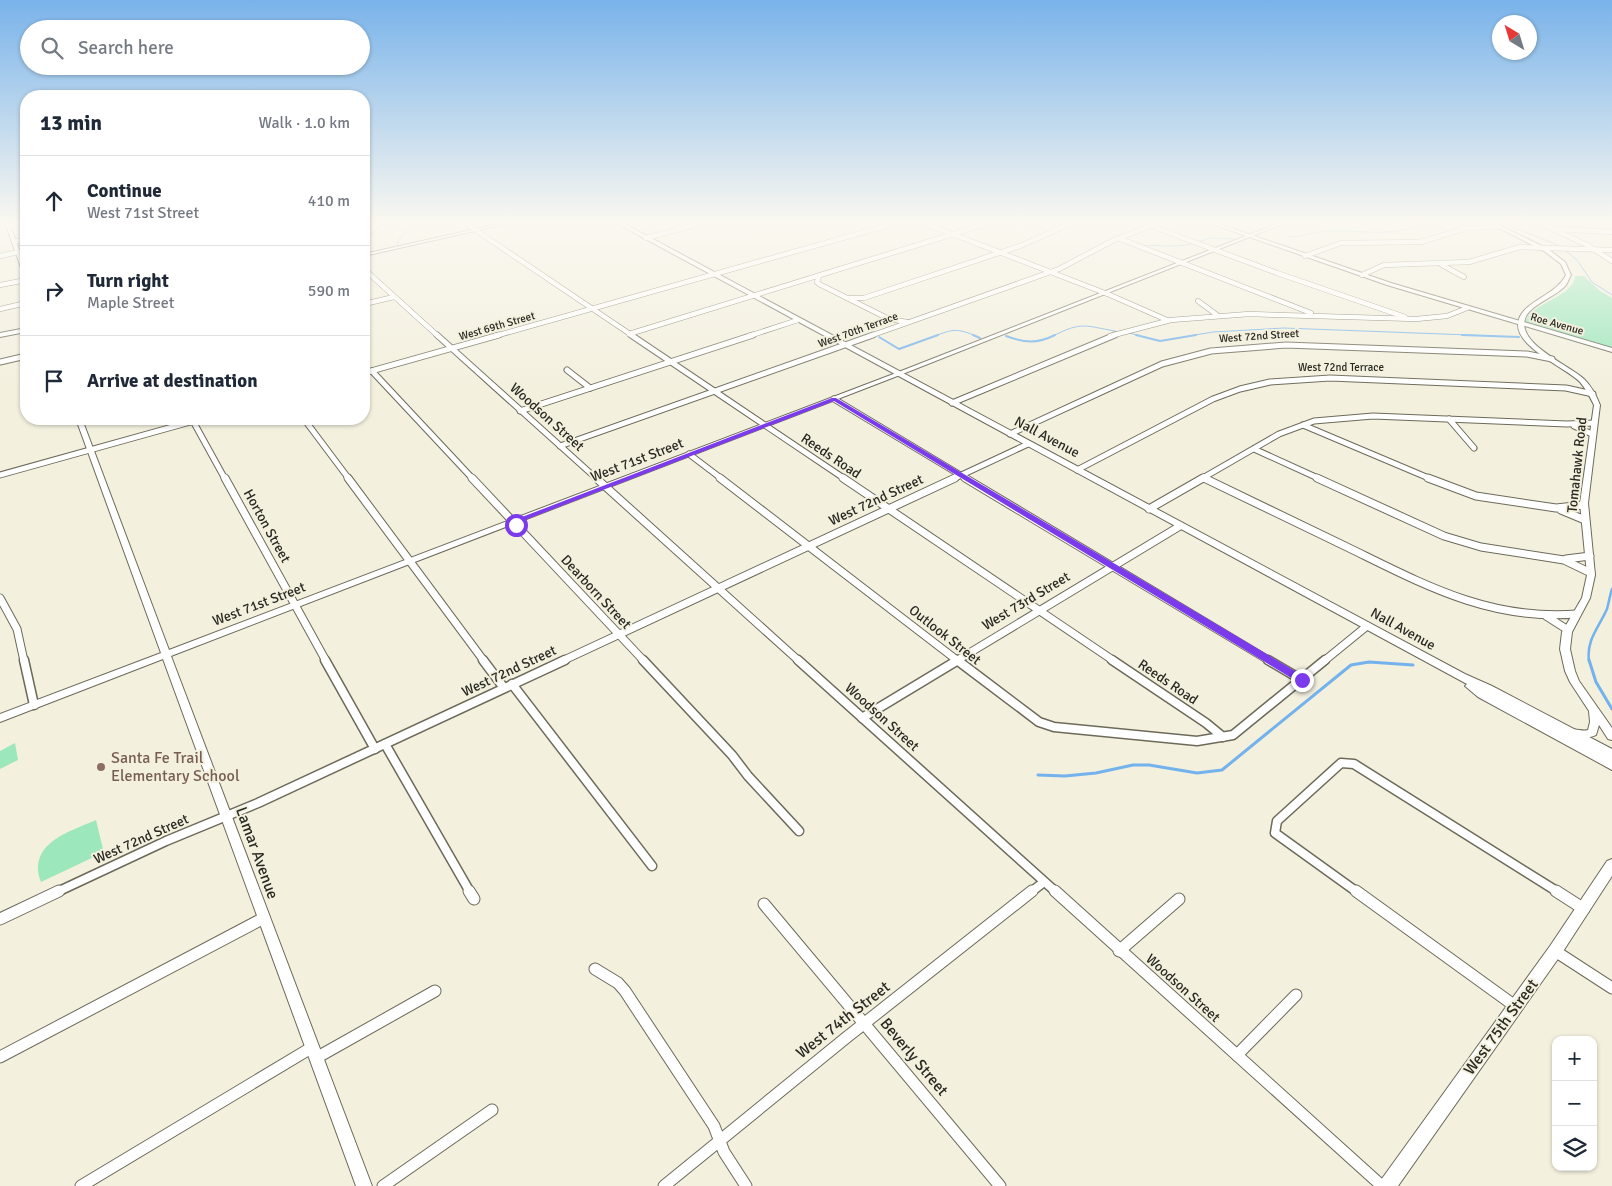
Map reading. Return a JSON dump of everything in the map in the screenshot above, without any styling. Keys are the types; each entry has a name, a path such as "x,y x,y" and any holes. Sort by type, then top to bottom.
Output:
{"main road":[{"name":"Nall Avenue","path":"720,278 1367,626 1461,678 1482,694 1612,765"},
{"name":"Roe Avenue","path":"1373,278 1612,350"},
{"name":"Nall Avenue","path":"1461,678 1488,688 1612,755"},
{"name":"West 75th Street","path":"1387,1186 1555,951 1612,865"}],"street":[{"name":"Reeds Road","path":"547,278 1040,610 1223,736"},
{"name":"West 69th Street","path":"372,371 702,278"},
{"path":"629,334 812,278"},
{"path":"818,278 817,282 819,284"},
{"path":"847,298 864,298 921,278"},
{"name":"West 70th Terrace","path":"560,446 845,346 1029,278"},
{"path":"1068,278 1155,316 1170,320"},
{"name":"West 71st Street","path":"0,718 765,426 1143,278"},
{"path":"1218,278 1318,316"},
{"path":"1296,278 1411,319"},
{"path":"1570,278 1565,287 1525,313 1521,318 1521,324 1524,335 1538,350 1569,369 1593,394"},
{"name":"Woodson Street","path":"370,279 394,297 719,588 1382,1186"},
{"path":"0,285 20,281"},
{"path":"798,283 819,284 860,304 893,322 892,329"},
{"path":"370,303 394,297"},
{"path":"860,304 864,298"},
{"path":"1198,301 1217,315"},
{"path":"0,309 20,304"},
{"path":"952,403 1107,337 1170,320 1217,315 1411,319 1447,316 1467,308"},
{"path":"1155,316 1157,323"},
{"path":"889,319 910,322"},
{"path":"520,411 798,320"},
{"path":"0,335 20,331"},
{"name":"West 72nd Street","path":"1010,434 1162,364 1211,351 1286,345 1527,354 1552,359"},
{"name":"West 72nd Street","path":"1527,354 1538,350"},
{"path":"0,362 20,357"},
{"path":"567,370 590,388"},
{"name":"Dearborn Street","path":"372,371 732,755 748,776 799,831"},
{"name":"West 72nd Terrace","path":"1077,470 1213,399 1240,389 1270,382 1330,378 1566,388 1593,394"},
{"name":"West 72nd Terrace","path":"1566,388 1584,383"},
{"name":"Tomahawk Road","path":"1593,394 1597,408 1592,434 1584,505 1591,573 1586,598 1568,630 1565,649 1570,671 1578,689 1612,736"},
{"path":"834,399 1302,680"},
{"path":"1149,509 1279,434 1314,422 1373,416 1567,424 1594,423"},
{"path":"1449,419 1474,448"},
{"path":"1314,422 1320,432"},
{"path":"1567,424 1592,434"},
{"name":"Lamar Avenue","path":"81,425 364,1186"},
{"path":"0,475 179,425"},
{"name":"Horton Street","path":"195,425 375,749"},
{"path":"308,425 410,561 652,866"},
{"path":"1302,425 1466,493 1499,501 1556,508 1584,505"},
{"name":"West 72nd Street","path":"0,919 166,841 227,817 375,749 1028,444"},
{"path":"1254,449 1444,536 1489,549 1564,560 1590,556"},
{"name":"Outlook Street","path":"689,454 1027,714 1054,727 1196,741 1223,736"},
{"path":"1204,478 1427,587 1480,604 1540,615 1577,614"},
{"path":"1556,508 1585,520"},
{"name":"West 73rd Street","path":"862,718 1180,526"},
{"path":"1564,560 1591,573"},
{"path":"0,598 17,629 34,706"},
{"path":"1540,615 1568,630"},
{"path":"1223,736 1233,735 1367,626"},
{"path":"1571,733 1585,735 1592,732 1595,722 1594,711"},
{"path":"385,744 474,899"},
{"path":"1516,1006 1275,833 1277,821 1341,763 1354,764 1584,909"},
{"name":"West 74th Street","path":"664,1186 864,1024 1044,882"},
{"path":"1119,950 1179,899"},
{"name":"Beverly Street","path":"764,904 1000,1186"},
{"path":"0,1056 264,918"},
{"path":"1555,951 1612,988"},
{"path":"595,969 618,983 625,991 714,1126 724,1152 746,1186"},
{"path":"81,1186 313,1053 435,991"},
{"path":"1237,1055 1296,995"},
{"path":"383,1186 492,1110"}],"green space":[{"path":"1574,278 1587,278 1600,291 1612,298 1612,348 1525,322 1536,309 1561,295 1573,283"},
{"path":"15,743 18,760 0,769 0,751"},
{"path":"96,820 103,849 98,855 41,882 38,869 40,858 45,849 63,835"}],"waterway":[{"path":"1590,278 1612,295"},
{"path":"1055,335 1071,328 1084,326 1115,331"},
{"path":"1189,336 1213,332 1284,328 1495,336"},
{"path":"935,336 955,330 973,335"},
{"path":"1129,333 1141,336"},
{"path":"879,337 899,349 938,335"},
{"path":"973,335 980,338"},
{"path":"1006,336 1031,342 1055,335"},
{"path":"1136,335 1160,341 1196,335"},
{"path":"1462,335 1519,337"},
{"path":"1589,660 1591,640 1607,609 1612,589"},
{"path":"1589,660 1596,682 1612,709"},
{"path":"1038,775 1065,776 1096,773 1133,765 1149,765 1197,773 1222,770 1351,665 1369,662 1413,665"}],"place":[{"name":"Santa Fe Trail Elementary School","path":"101,767"}],"route":[{"path":"516,525 512,522 834,399 1302,680"}]}
